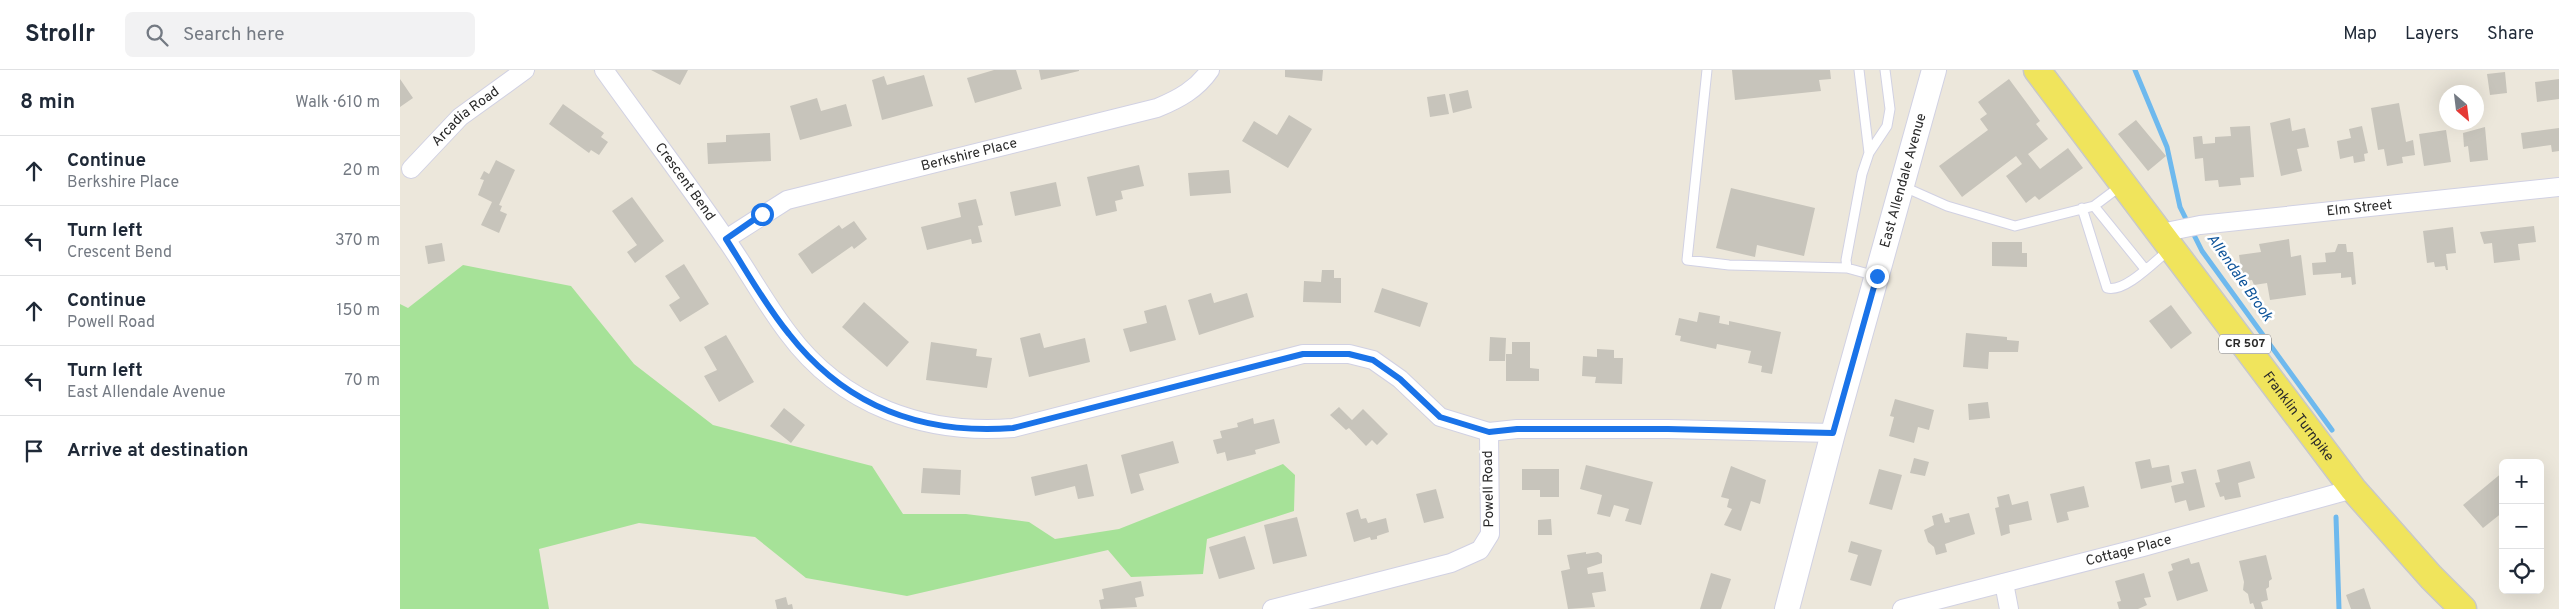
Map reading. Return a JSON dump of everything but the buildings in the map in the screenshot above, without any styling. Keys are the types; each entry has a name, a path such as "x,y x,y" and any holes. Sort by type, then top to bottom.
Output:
{"main road":[{"name":"East Allendale Avenue","path":"1787,609 1833,433 1934,70"},
{"name":"Franklin Turnpike","path":"2037,70 2124,184 2171,236 2353,489 2431,577 2463,609"}],"street":[{"name":"Arcadia Road","path":"411,169 460,117 525,70"},
{"name":"Crescent Bend","path":"604,70 726,239 788,333 824,372 839,385 867,402 929,424 972,429 1013,428 1303,354 1328,353 1373,360 1400,379 1440,417 1489,432"},
{"name":"Berkshire Place","path":"726,239 787,200 1158,108 1175,101 1191,91 1210,70"},
{"name":"Elm Street","path":"2171,236 2200,225 2559,187"},
{"name":"Powell Road","path":"1272,609 1451,563 1480,550 1490,534 1489,432 1517,429 1668,429 1833,433"},
{"name":"Cottage Place","path":"1902,609 2353,489"},
{"path":"2004,583 2009,609"}],"lane":[{"path":"1707,70 1687,260 1729,265 1846,268 1877,276"},
{"path":"1859,70 1869,153"},
{"path":"1846,268 1850,234 1862,174 1869,153 1887,126 1890,109 1885,70"},
{"path":"1902,186 1946,206 2015,226 2094,206 2124,184"},
{"path":"2094,206 2145,269"},
{"path":"2082,208 2107,288 2113,289 2122,286 2145,269 2171,236"}],"green space":[{"path":"463,265 571,286 634,364 713,425 872,466 903,514 966,514 1029,522 1055,539 1119,529 1283,464 1295,475 1294,511 1207,539 1203,574 1131,577 1108,550 907,596 806,578 755,537 639,523 539,549 549,609 400,609 400,304 408,308"}],"waterway":[{"name":"Allendale Brook","path":"2135,70 2167,147 2180,207 2202,251 2332,430"},
{"name":"Allendale Brook","path":"2336,517 2339,609"}],"route":[{"path":"762,214 726,239 788,333 810,359 839,385 867,402 896,414 929,424 990,430 1013,428 1303,354 1328,353 1349,354 1373,360 1400,379 1440,417 1489,432 1517,429 1668,429 1833,433 1877,276"}]}
